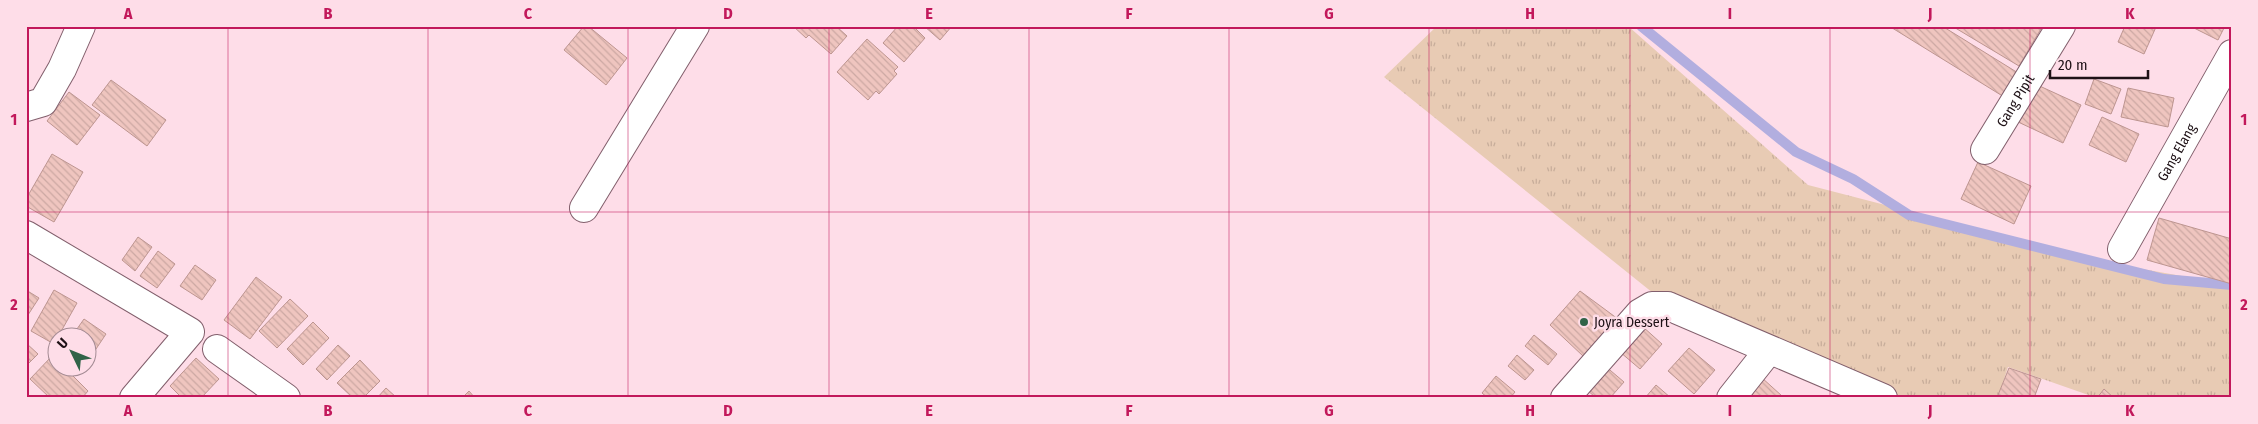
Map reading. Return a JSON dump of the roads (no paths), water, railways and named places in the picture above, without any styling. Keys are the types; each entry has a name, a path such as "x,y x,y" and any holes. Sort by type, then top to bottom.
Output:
{"street":[{"path":"26,107 43,102 62,69 81,26"},
{"path":"584,208 695,26"},
{"name":"Gang Pipit","path":"1985,150 2062,26"},
{"name":"Gang Elang","path":"2122,249 2232,54"},
{"path":"26,235 190,332 134,398"},
{"path":"1565,398 1640,313 1652,306 1668,306 1883,398"},
{"path":"218,349 286,398"},
{"path":"1731,398 1769,350"}],"waterway":[{"path":"1641,26 1796,152 1853,179 1909,215 2164,279 2232,285"}],"place":[{"name":"Joyra Dessert","path":"1584,322"}]}
